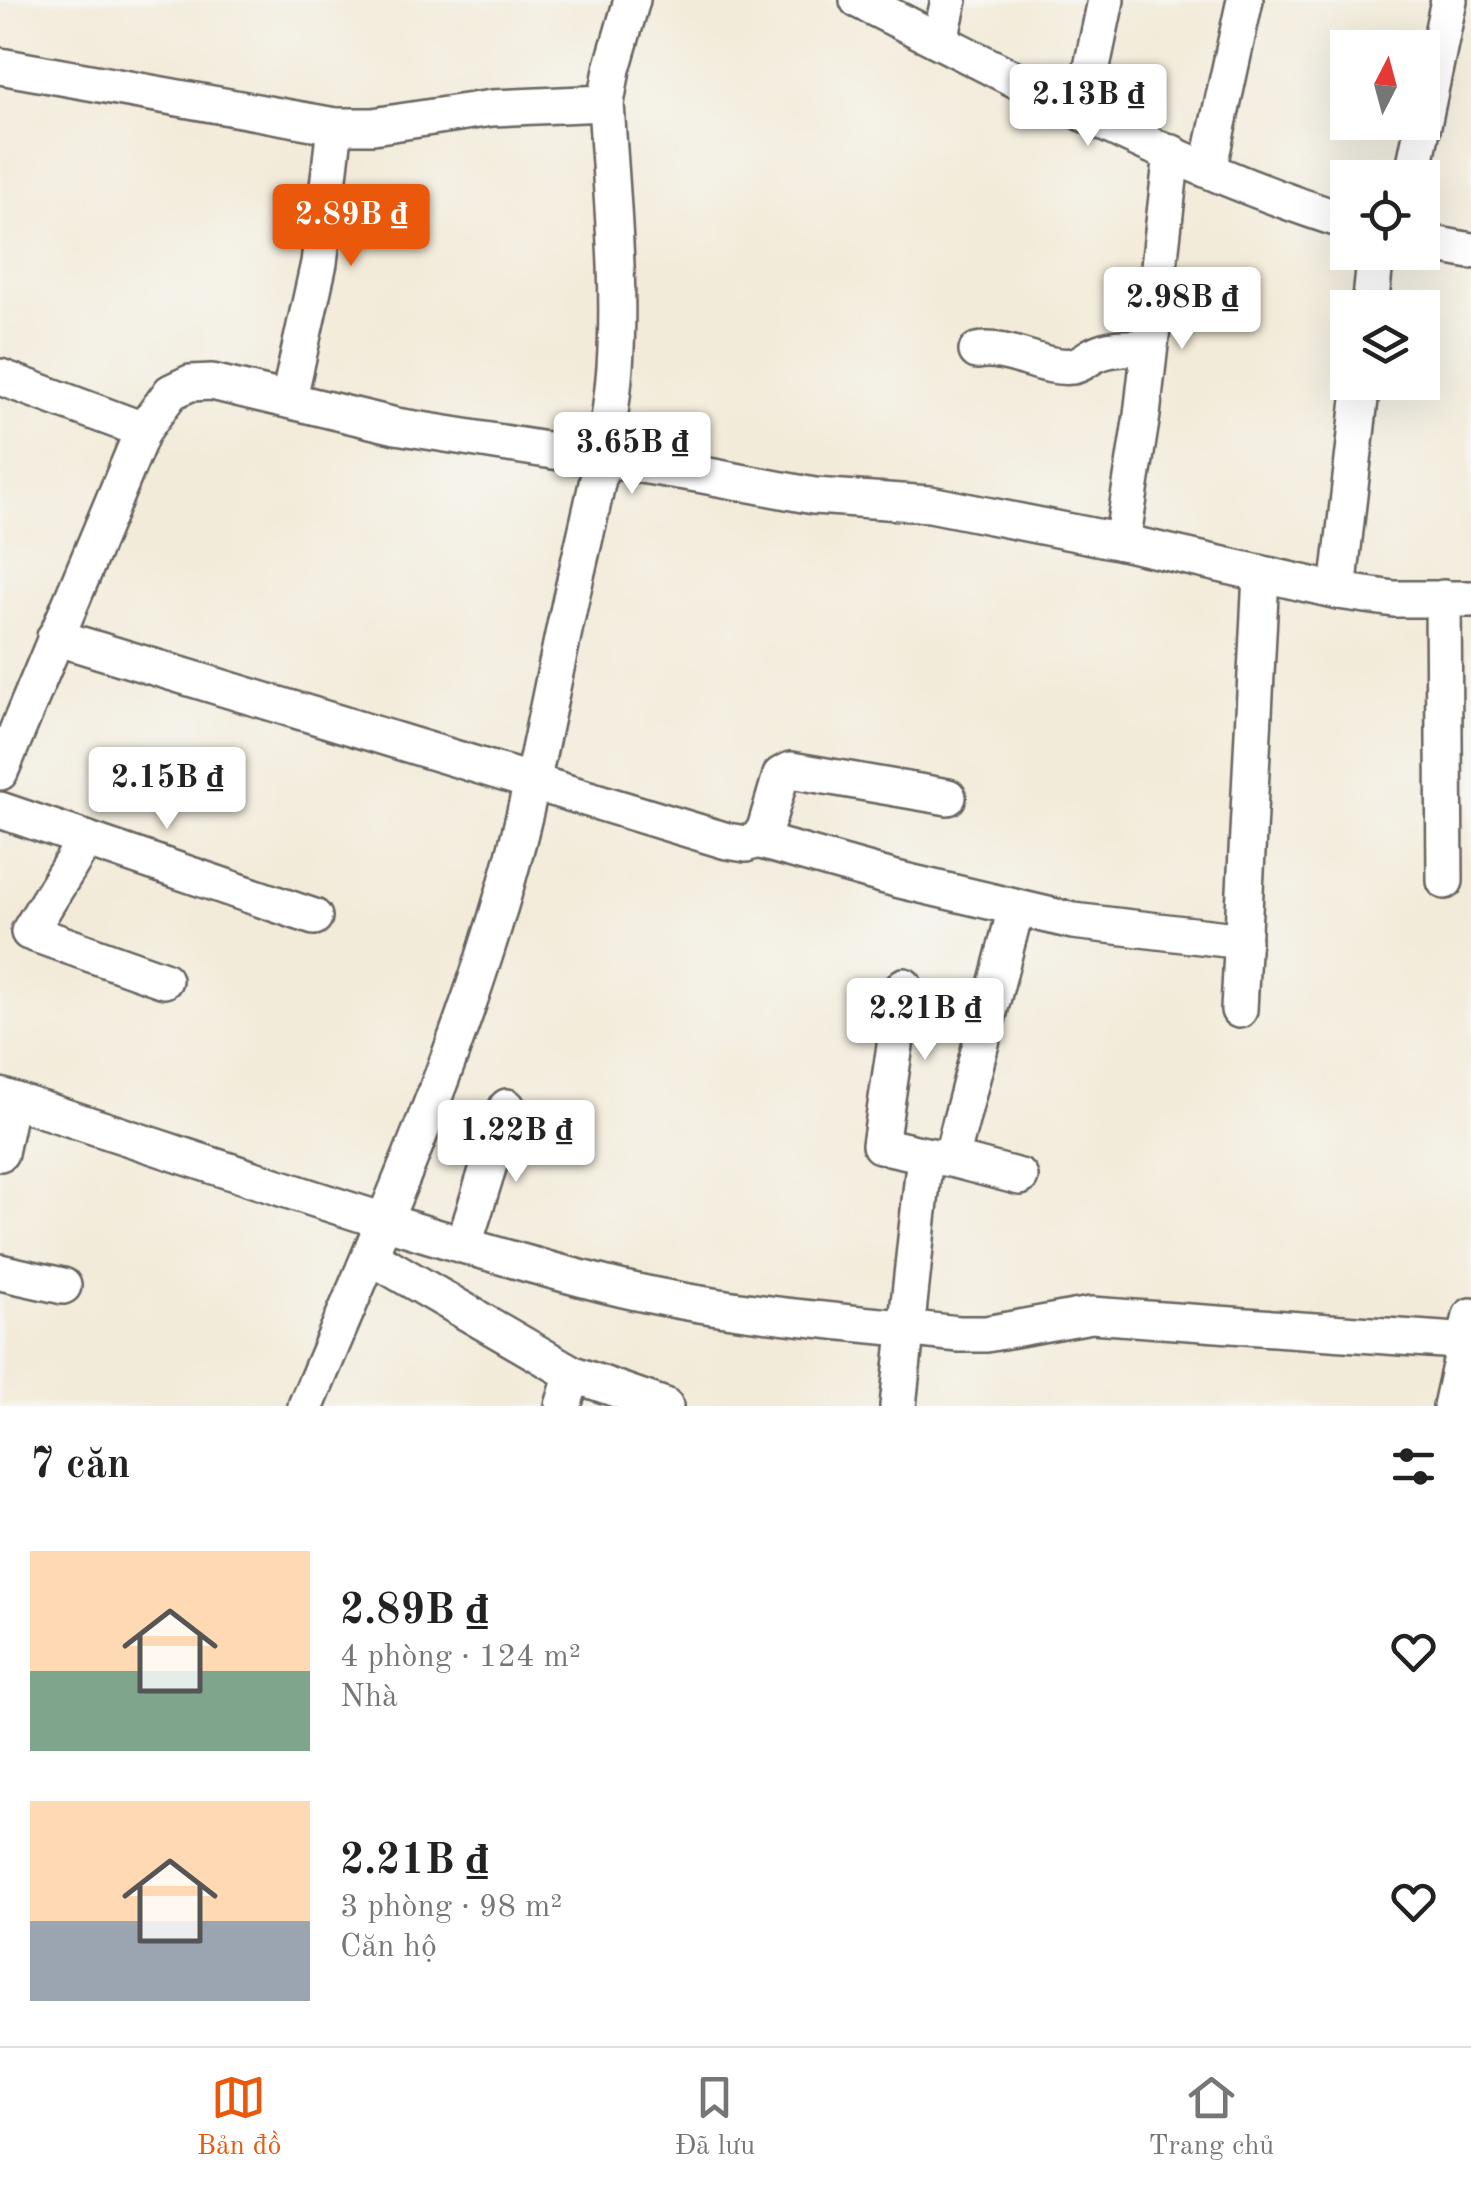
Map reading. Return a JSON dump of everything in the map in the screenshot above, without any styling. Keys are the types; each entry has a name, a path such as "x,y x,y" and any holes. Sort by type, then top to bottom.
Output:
{"street":[{"path":"306,1406 386,1221 481,965 507,883 531,781 600,460 615,370 617,318 606,103 632,0"},
{"path":"858,0 1172,154 1330,216"},
{"path":"940,40 949,0"},
{"path":"1083,110 1106,0"},
{"path":"1208,170 1245,0"},
{"path":"1416,160 1449,0"},
{"path":"0,66 335,126 373,126 492,108 606,103"},
{"path":"289,398 319,263 335,126"},
{"path":"1122,542 1172,154"},
{"path":"1440,245 1471,251"},
{"path":"977,351 1008,352 1068,367 1118,348 1150,348"},
{"path":"0,377 144,430"},
{"path":"0,772 144,430 172,392 190,382 212,382 396,426 814,496 930,504 1338,591 1394,599 1457,599 1445,881"},
{"path":"1338,591 1360,400"},
{"path":"1239,1010 1261,576"},
{"path":"55,638 727,841 746,844 758,840 1073,921 1243,941"},
{"path":"758,840 781,775 791,770 948,797"},
{"path":"0,810 314,916"},
{"path":"86,839 29,932 164,980"},
{"path":"898,1406 904,1328 938,1157 1016,908"},
{"path":"904,986 880,1145 1020,1176"},
{"path":"0,1153 6,1098 386,1221 608,1285 683,1301 986,1334 1091,1315 1469,1333 1451,1406"},
{"path":"464,1244 507,1107"},
{"path":"370,1256 568,1390 664,1406"},
{"path":"0,1272 63,1286"}]}
